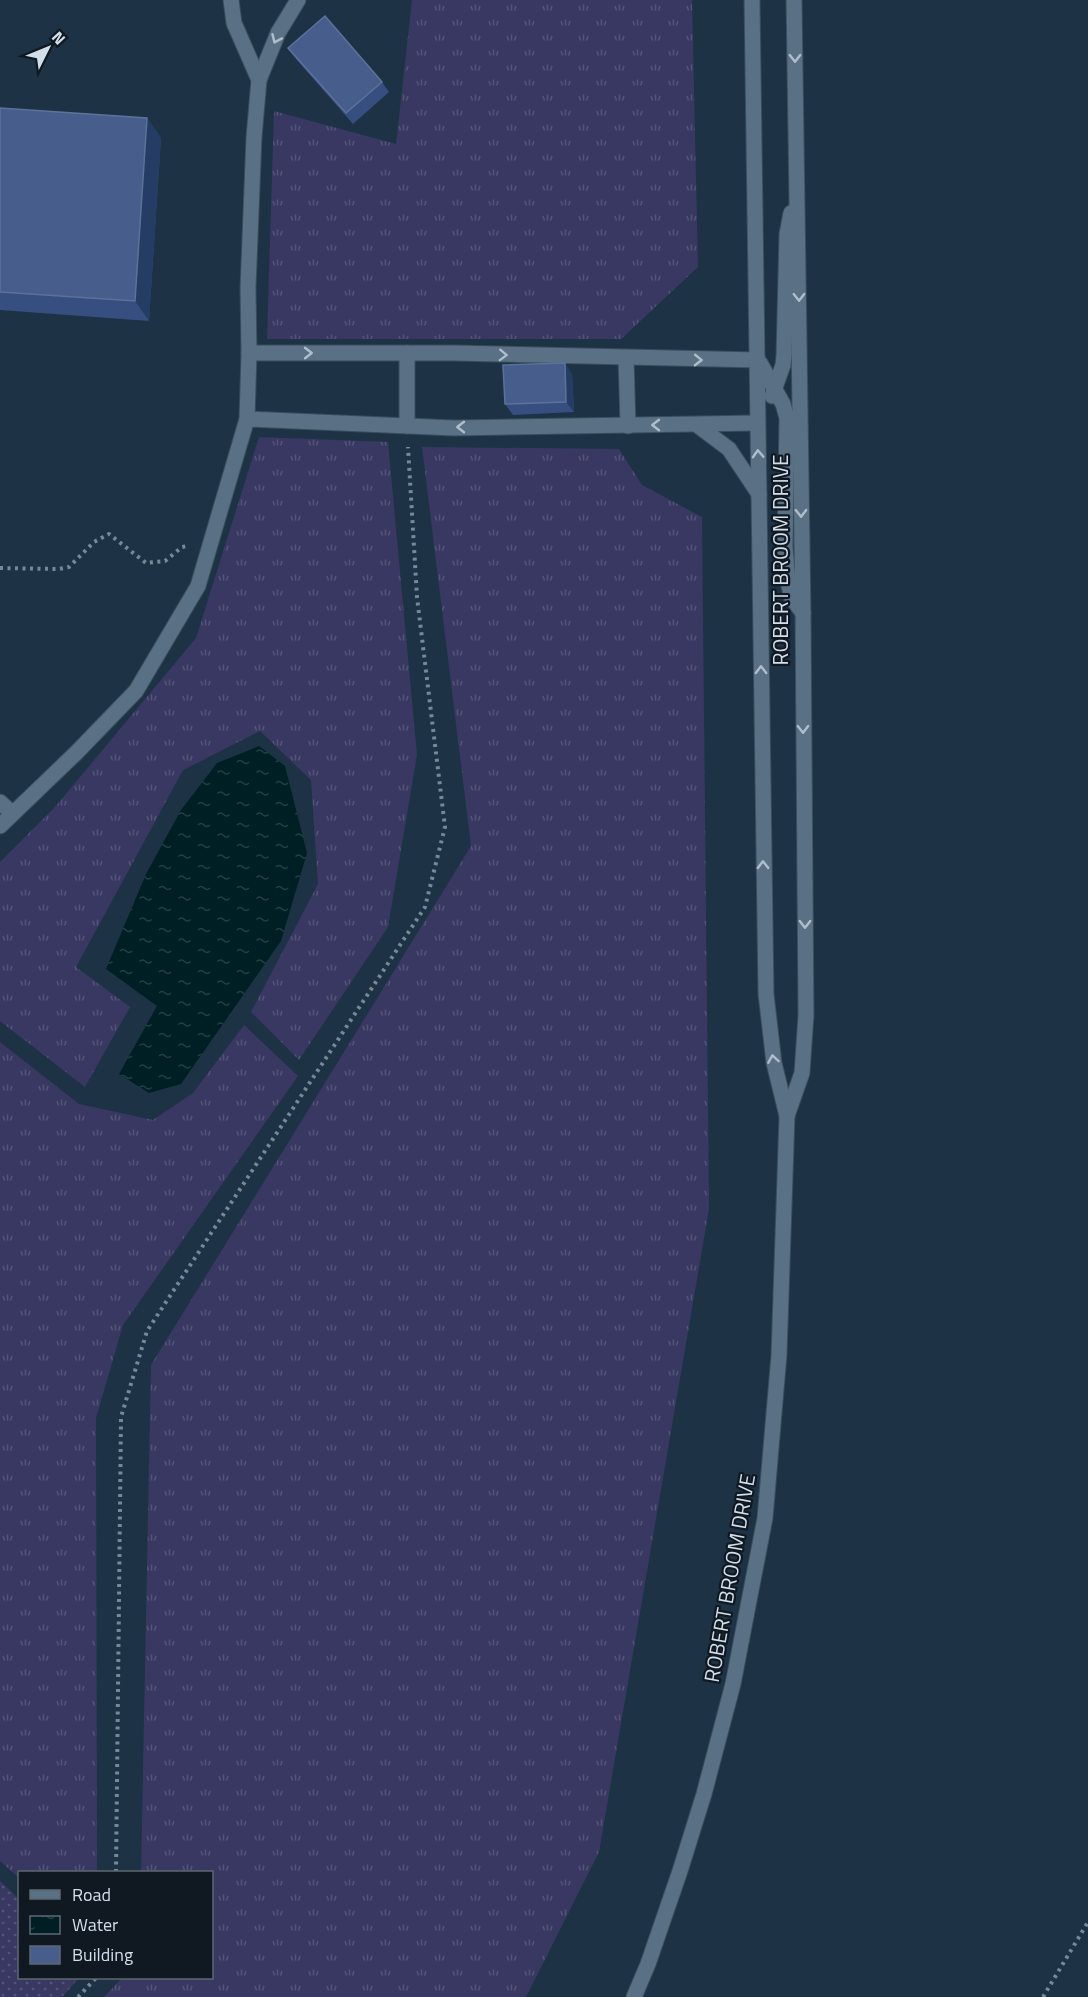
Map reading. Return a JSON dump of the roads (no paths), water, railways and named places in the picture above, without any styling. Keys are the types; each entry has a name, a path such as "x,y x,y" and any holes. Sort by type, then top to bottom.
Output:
{"street":[{"path":"231,0 234,23 259,80"},
{"path":"0,826 136,691 198,586 247,418 248,288 254,137 259,80 278,33 298,0"},
{"name":"ROBERT BROOM DRIVE","path":"634,1997 648,1964 704,1794 733,1684 765,1518 779,1355 787,1116 774,1064 766,994 752,0"},
{"name":"ROBERT BROOM DRIVE","path":"787,1116 802,1073 806,1015 794,0"},
{"path":"247,418 454,428 757,423 774,391 783,365 788,219 797,196"},
{"path":"249,353 407,353 758,360 783,404 787,418 788,582 792,598 803,613"},
{"path":"407,353 407,426"},
{"path":"626,358 628,426"},
{"path":"697,425 729,449 760,496"},
{"path":"0,802 12,813"}],"water":[{"path":"259,746 285,766 307,853 281,941 181,1084 149,1093 119,1074 157,1006 106,969 146,874 181,810 217,763"}]}
